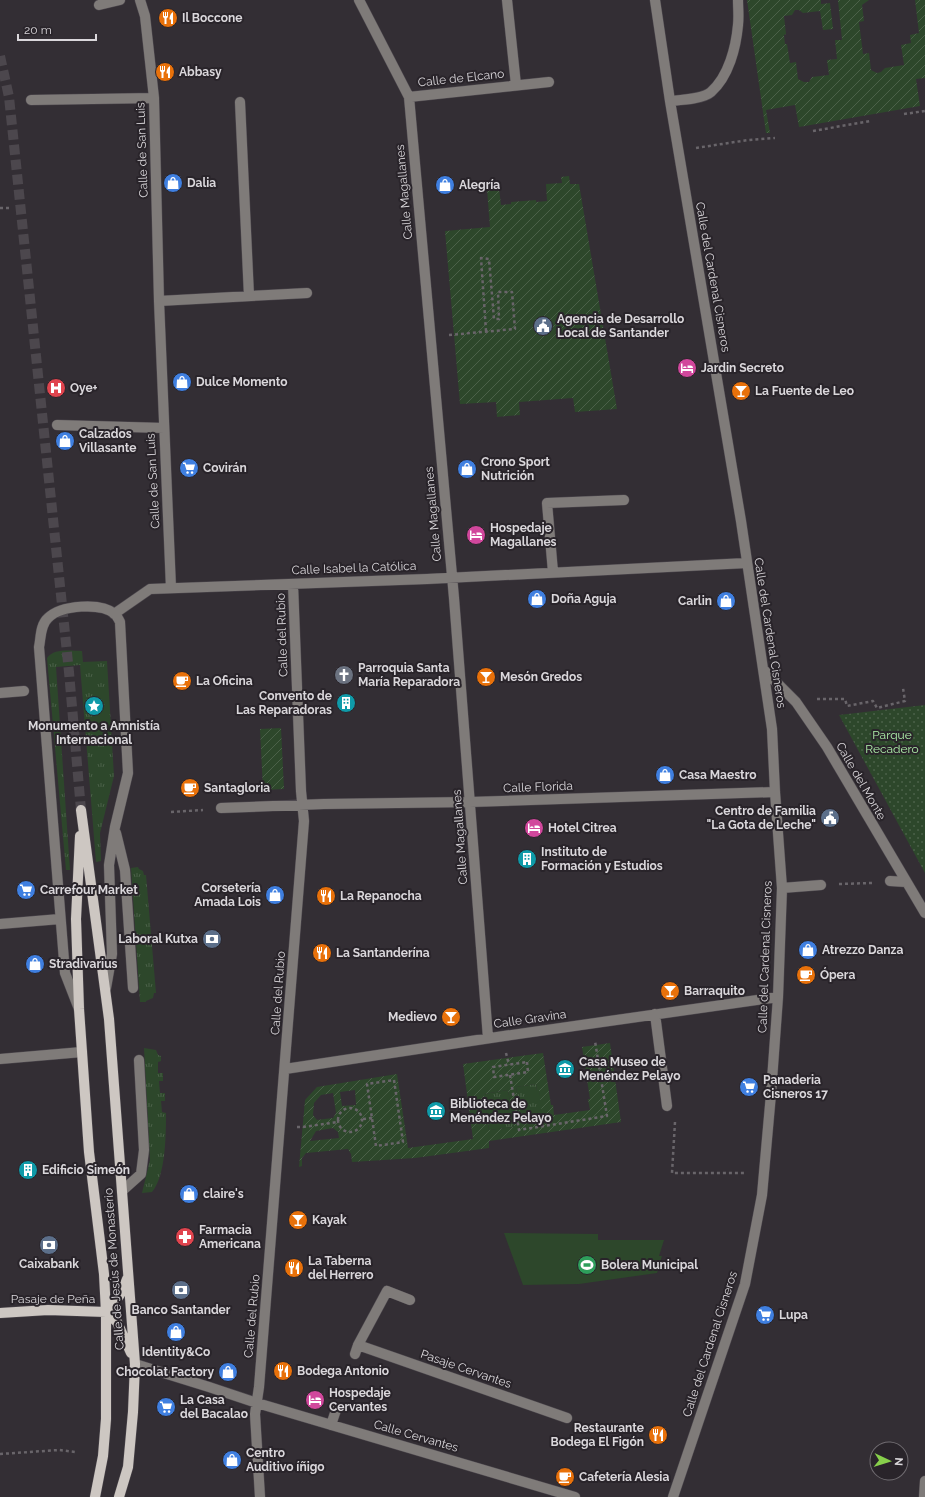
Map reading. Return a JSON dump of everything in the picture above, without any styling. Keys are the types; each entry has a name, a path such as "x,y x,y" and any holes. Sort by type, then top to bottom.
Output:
{"main road":[{"name":"Calle de Jesús de Monasterio","path":"95,1497 103,1456 106,1419 106,1312 104,1274 89,1152 78,1009 76,919 81,810 106,990 116,1097 135,1364 133,1412 128,1466 119,1497"},
{"path":"128,1272 123,1291 106,1312 117,1322 127,1342 135,1364"},
{"name":"Pasaje de Peña","path":"0,1313 48,1310 106,1312"}],"street":[{"path":"99,6 120,0"},
{"name":"Calle de San Luis","path":"140,0 145,16 154,98 159,301 171,588"},
{"name":"Calle Magallanes","path":"359,0 409,97 452,577 488,1038"},
{"name":"Calle de Elcano","path":"507,0 516,85"},
{"name":"Calle del Cardenal Cisneros","path":"655,0 670,102 747,563 772,729 782,888 778,997 762,1196 745,1284 673,1497"},
{"path":"670,102 700,97 711,92 728,70 733,54 738,24 738,0"},
{"name":"Calle de Elcano","path":"409,97 549,82"},
{"path":"31,100 154,98"},
{"path":"240,102 249,296"},
{"path":"159,301 308,293"},
{"path":"57,425 164,428"},
{"path":"552,572 547,503 624,500"},
{"name":"Calle Isabel la Católica","path":"114,614 150,589 293,584 747,563"},
{"name":"Calle del Rubio","path":"260,1497 255,1414 260,1379 304,822 302,806 293,584"},
{"name":"Calle de Jesús de Monasterio","path":"78,1009 64,973 39,647 42,628 47,619 54,614 74,607 94,607 106,610 114,614 120,622 128,773 115,827 109,864 112,954 106,990"},
{"name":"Calle del Monte","path":"763,669 796,702 822,741 925,913"},
{"path":"0,693 24,691"},
{"name":"Calle Florida","path":"221,808 775,792"},
{"path":"115,827 125,870 133,988"},
{"path":"890,882 906,882"},
{"path":"782,888 821,886"},
{"path":"0,924 60,919"},
{"name":"Calle Gravina","path":"285,1069 488,1038 778,997"},
{"path":"655,1014 667,1106"},
{"path":"0,1059 82,1052"},
{"path":"122,1191 141,1174 144,1150 139,1060"},
{"name":"Pasaje Cervantes","path":"410,1300 387,1291 356,1350 566,1418"},
{"name":"Calle Cervantes","path":"135,1364 257,1403 575,1497"},
{"path":"331,1425 336,1410"},
{"path":"924,1497 925,1481"}],"path":[{"path":"904,114 925,111"},
{"path":"813,131 870,121"},
{"path":"699,148 748,140 775,138"},
{"path":"0,208 11,208"},
{"path":"431,338 515,329 512,292 498,292 499,319 494,319 489,259 481,258 486,331"},
{"path":"814,699 845,699 847,706 873,702 877,708 905,702 903,688"},
{"path":"171,812 221,808"},
{"path":"838,884 872,883"},
{"path":"510,1075 519,1130 607,1116 592,1023"},
{"path":"527,1062 528,1072 510,1075 494,1077 493,1067 527,1062"},
{"path":"394,1080 403,1142 376,1146 372,1118 368,1084 394,1080"},
{"path":"349,1108 355,1109 360,1113 363,1119 362,1125 358,1130 352,1133 346,1132 340,1128 338,1122 339,1116 343,1111 349,1108"},
{"path":"675,1115 672,1173 764,1173"},
{"path":"363,1119 372,1118"},
{"path":"280,1125 303,1127 338,1122"},
{"path":"0,1454 59,1450 74,1452"}],"green space":[{"path":"747,0 821,0 821,4 830,3 833,29 823,30 820,11 803,13 799,10 795,10 792,15 784,16 786,34 784,35 785,44 787,44 790,63 796,62 798,79 804,82 809,82 812,77 829,75 827,60 837,59 835,40 842,40 838,0 869,0 862,5 864,21 859,22 863,54 869,53 871,70 877,73 881,72 885,68 904,65 901,45 911,43 910,35 919,33 915,0 925,0 925,78 916,79 920,106 799,127 795,105 766,110 770,133 766,133"},
{"path":"569,176 570,184 579,184 617,409 575,412 573,398 519,402 520,415 497,417 496,402 460,404 445,231 490,227 487,189 499,188 501,205 511,204 511,202 536,200 536,202 547,201 546,184 562,183 561,177"},
{"path":"58,651 82,651 83,662 107,661 114,776 100,833 101,861 96,862 80,665 56,667 70,870 66,870 47,658"},
{"name":"Parque Recadero","path":"925,705 925,873 839,715"},
{"path":"281,728 284,789 263,790 260,729"},
{"path":"138,867 143,871 144,875 146,875 156,993 154,993 153,998 146,1002 140,1002 131,868"},
{"path":"610,1043 621,1122 489,1141 489,1148 415,1158 352,1162 351,1154 348,1149 306,1153 302,1158 302,1166 299,1167 305,1100 317,1087 397,1074 408,1148 473,1139 463,1064 543,1053 551,1105 553,1105 554,1115 590,1110 588,1099 590,1099 582,1047","holes":["536,1084 537,1091 539,1091 542,1121 522,1124 516,1087","355,1090 356,1105 342,1106 340,1092","508,1090 514,1127 489,1130 484,1094","333,1093 336,1113 333,1118 317,1120 313,1115 314,1103 321,1095","333,1128 338,1132 339,1138 310,1141 316,1131"]},
{"path":"144,1048 156,1050 158,1055 161,1056 161,1061 158,1062 158,1073 163,1073 163,1081 159,1081 160,1093 165,1093 165,1101 161,1101 162,1112 166,1113 166,1121 163,1165 157,1185 152,1192 142,1193 150,1160"},
{"path":"536,1084 537,1091 539,1090 543,1113 541,1114 542,1121 522,1124 516,1087"},
{"path":"508,1090 514,1127 489,1130 484,1094"},
{"name":"Bolera Municipal","path":"504,1233 598,1234 598,1240 664,1240 659,1256 662,1256 657,1273 579,1284 523,1285"}],"tunnel":[{"path":"0,56 9,97 69,672 81,810"}],"place":[{"name":"Il Boccone","path":"168,18"},
{"name":"Abbasy","path":"165,72"},
{"name":"Dalia","path":"173,183"},
{"name":"Alegría","path":"445,185"},
{"name":"Agencia de Desarrollo Local de Santander","path":"543,326"},
{"name":"Jardin Secreto","path":"687,368"},
{"name":"Dulce Momento","path":"182,382"},
{"name":"Oye+","path":"56,388"},
{"name":"La Fuente de Leo","path":"741,391"},
{"name":"Calzados Villasante","path":"65,441"},
{"name":"Covirán","path":"189,468"},
{"name":"Crono Sport Nutrición","path":"467,469"},
{"name":"Hospedaje Magallanes","path":"476,535"},
{"name":"Doña Aguja","path":"537,599"},
{"name":"Carlin","path":"726,601"},
{"name":"Parroquia Santa María Reparadora","path":"344,675"},
{"name":"Mesón Gredos","path":"486,677"},
{"name":"La Oficina","path":"182,681"},
{"name":"Convento de Las Reparadoras","path":"346,703"},
{"name":"Monumento a Amnistía Internacional","path":"94,706"},
{"name":"Casa Maestro","path":"665,775"},
{"name":"Santagloria","path":"190,788"},
{"name":"Centro de Familia \"La Gota de Leche\"","path":"830,818"},
{"name":"Hotel Citrea","path":"534,828"},
{"name":"Instituto de Formación y Estudios","path":"527,859"},
{"name":"Carrefour Market","path":"26,890"},
{"name":"Corsetería Amada Lois","path":"275,895"},
{"name":"La Repanocha","path":"326,896"},
{"name":"Laboral Kutxa","path":"212,939"},
{"name":"Atrezzo Danza","path":"808,950"},
{"name":"La Santanderína","path":"322,953"},
{"name":"Stradivarius","path":"35,964"},
{"name":"Ópera","path":"806,975"},
{"name":"Barraquito","path":"670,991"},
{"name":"Medievo","path":"451,1017"},
{"name":"Casa Museo de Menéndez Pelayo","path":"565,1069"},
{"name":"Panaderia Cisneros 17","path":"749,1087"},
{"name":"Biblioteca de Menéndez Pelayo","path":"436,1111"},
{"name":"Edificio Simeón","path":"28,1170"},
{"name":"claire's","path":"189,1194"},
{"name":"Kayak","path":"298,1220"},
{"name":"Farmacia Americana","path":"185,1237"},
{"name":"Caixabank","path":"49,1245"},
{"name":"Bolera Municipal","path":"587,1265"},
{"name":"La Taberna del Herrero","path":"294,1268"},
{"name":"Banco Santander","path":"181,1290"},
{"name":"Lupa","path":"765,1315"},
{"name":"Identity&Co","path":"176,1332"},
{"name":"Bodega Antonio","path":"283,1371"},
{"name":"Chocolat Factory","path":"228,1372"},
{"name":"Hospedaje Cervantes","path":"315,1400"},
{"name":"La Casa del Bacalao","path":"166,1407"},
{"name":"Restaurante Bodega El Figón","path":"658,1435"},
{"name":"Centro Auditivo íñigo","path":"232,1460"},
{"name":"Cafetería Alesia","path":"565,1477"}]}
